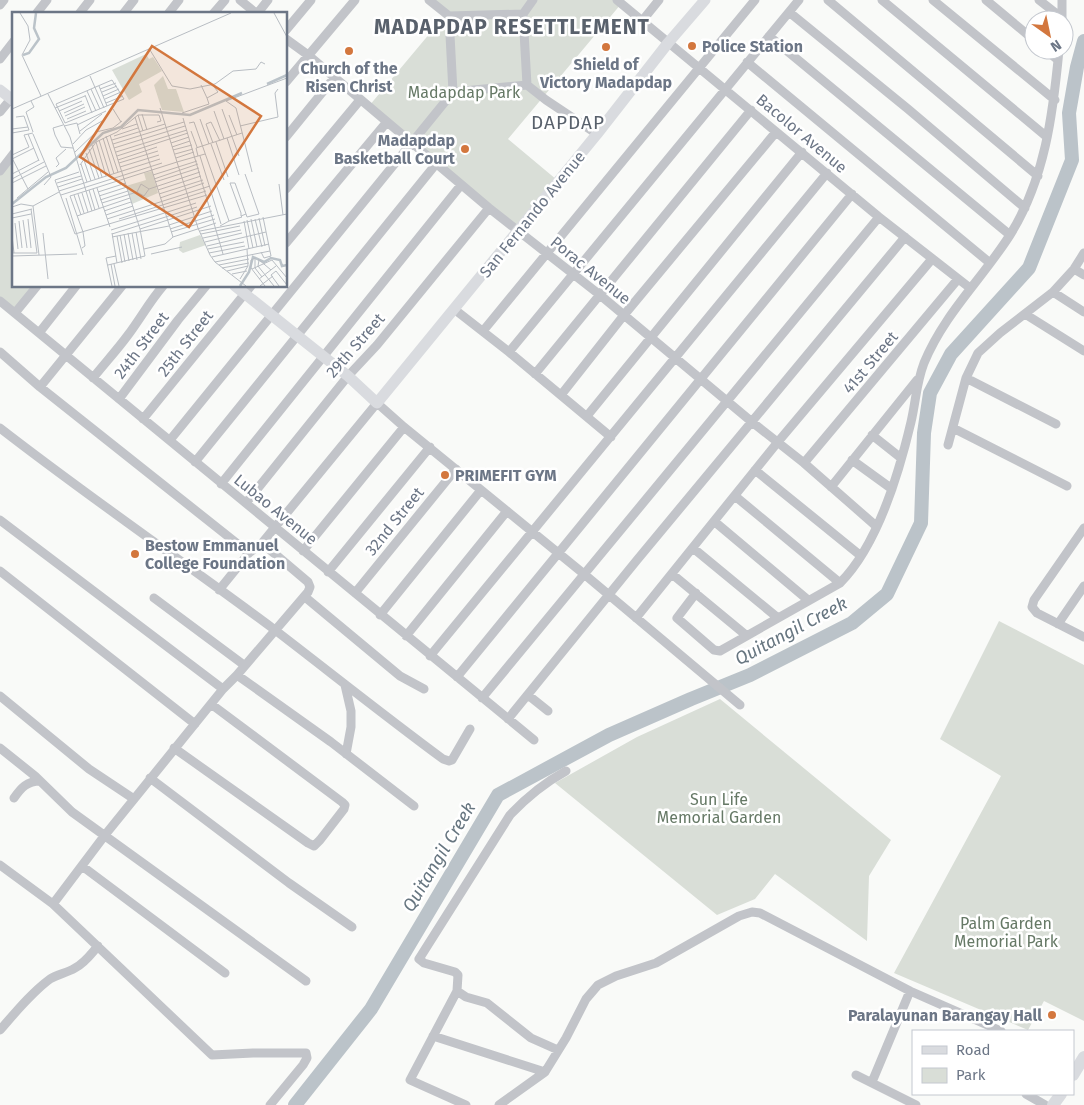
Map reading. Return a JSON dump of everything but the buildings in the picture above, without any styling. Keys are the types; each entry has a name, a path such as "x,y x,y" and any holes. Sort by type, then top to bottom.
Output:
{"main road":[{"name":"San Fernando Avenue","path":"377,403 597,134 668,43 705,0"},
{"path":"0,90 12,97"},
{"path":"248,290 271,316 348,376 377,403"}],"street":[{"path":"0,5 4,0"},
{"path":"38,12 47,0"},
{"path":"81,12 90,0"},
{"path":"125,12 134,0"},
{"path":"170,12 179,0"},
{"path":"215,12 225,0"},
{"path":"240,0 255,12"},
{"path":"259,12 268,0"},
{"path":"288,28 311,0"},
{"path":"288,80 355,0"},
{"path":"429,0 450,16 523,14"},
{"path":"527,85 523,14 533,0"},
{"name":"Bacolor Avenue","path":"617,0 880,217 970,288"},
{"path":"642,21 659,0"},
{"path":"483,331 755,0"},
{"path":"509,352 572,273 799,0"},
{"path":"828,0 1038,176"},
{"path":"882,0 1047,136"},
{"path":"933,0 1055,100"},
{"path":"986,0 1024,32"},
{"path":"1040,0 1052,10"},
{"path":"789,12 1025,208"},
{"path":"170,440 453,92 450,16"},
{"path":"769,36 1010,235"},
{"name":"Porac Avenue","path":"288,41 489,208 600,295 700,380 804,463 876,526"},
{"path":"0,59 12,44"},
{"path":"696,593 677,618 714,650 722,650 840,583 861,556 892,489 911,421 918,380 939,332 1010,235 1025,208 1038,176 1055,100 1059,60"},
{"path":"747,62 990,262"},
{"path":"288,135 334,78"},
{"path":"453,92 527,85 597,134"},
{"path":"0,112 12,99"},
{"path":"288,187 360,100"},
{"path":"535,374 751,110"},
{"path":"288,241 386,123"},
{"path":"561,395 624,315 776,132"},
{"path":"587,416 802,152"},
{"path":"0,171 11,164"},
{"path":"195,462 436,164"},
{"path":"430,656 827,173"},
{"path":"221,484 462,185"},
{"path":"457,677 852,194"},
{"name":"29th Street","path":"246,503 348,376 377,345 489,208"},
{"path":"482,698 880,217"},
{"path":"508,719 637,560 905,237"},
{"path":"948,445 973,359 1053,292 1074,269 1084,253"},
{"path":"636,618 777,443 932,259"},
{"path":"1074,269 1084,275"},
{"name":"41st Street","path":"804,463 958,279"},
{"path":"15,313 34,288"},
{"path":"39,333 74,288"},
{"path":"40,387 120,288"},
{"path":"93,378 128,335 148,307 150,301 161,288"},
{"name":"24th Street","path":"119,399 204,288"},
{"name":"25th Street","path":"143,419 248,290"},
{"path":"1053,292 1084,312"},
{"name":"Lubao Avenue","path":"0,301 534,740"},
{"path":"454,310 509,352 611,437"},
{"path":"1025,314 1084,351"},
{"path":"0,352 40,387 249,553"},
{"path":"966,378 1056,424"},
{"path":"831,487 918,380"},
{"path":"377,403 404,428 558,552 740,705"},
{"name":"San Fernando Avenue","path":"219,590 249,553 262,543 377,403"},
{"path":"0,428 52,469 275,630 413,737 449,761 454,757 470,729"},
{"path":"303,551 404,428"},
{"path":"953,428 1068,486"},
{"path":"872,435 901,458"},
{"path":"328,572 430,448"},
{"path":"852,460 892,489"},
{"name":"32nd Street","path":"355,593 456,469"},
{"path":"755,470 861,556"},
{"path":"380,615 481,490"},
{"path":"735,496 840,583"},
{"path":"406,636 507,512"},
{"path":"0,520 223,689"},
{"path":"715,522 808,600"},
{"path":"1084,528 1032,604 1032,609 1037,614 1084,638"},
{"path":"52,904 174,748 223,689 305,597 310,587 308,582 262,543"},
{"path":"693,548 778,618"},
{"path":"0,572 194,724"},
{"path":"672,574 747,636"},
{"path":"1058,624 1084,586"},
{"path":"305,597 346,630 353,639 400,676 424,689"},
{"path":"154,598 244,665"},
{"path":"237,675 414,806"},
{"path":"345,685 351,711 351,727 346,754"},
{"path":"528,695 548,711"},
{"path":"0,696 88,768 134,799"},
{"path":"174,748 311,845 314,846 320,840 344,809 345,806 342,802 211,704"},
{"path":"0,748 40,781 72,812 306,981"},
{"path":"466,1105 410,1080 457,991 458,975 456,972 424,963 419,959 510,815 527,797 566,771"},
{"path":"150,778 352,928"},
{"path":"14,798 21,788 30,782 40,781"},
{"path":"0,865 52,904 212,1055 253,1052 306,1053 307,1058 303,1065 270,1105"},
{"path":"82,866 225,973"},
{"path":"499,1105 545,1072 586,999 598,985 616,976 656,963 739,916 752,912 760,913 910,991 999,1030"},
{"path":"0,1030 42,985 51,978 76,968 98,946"},
{"path":"457,991 466,997 487,1003 531,1038 558,1050"},
{"path":"872,1082 910,991"},
{"path":"433,1036 545,1072"},
{"path":"856,1075 916,1105"},
{"path":"1028,1095 1044,1105"}],"green space":[{"name":"Madapdap Park","path":"430,0 617,0 621,4 508,139 557,180 516,229 369,106 446,14"},
{"path":"8,162 12,165 12,288 35,288 15,313 0,301 0,171"},
{"name":"Palm Garden Memorial Park","path":"999,621 1084,665 1084,1021 1044,1001 1028,1030 894,973 1001,776 940,739"},
{"name":"Sun Life Memorial Garden","path":"720,699 891,840 869,876 867,941 775,874 755,899 717,915 555,783 637,737"}],"waterway":[{"name":"Quitangil Creek","path":"295,1105 371,1009 498,795 609,735 750,675 852,623 887,594 921,523 924,433 930,393 951,354 1029,268 1072,160 1069,113 1077,67 1084,41"}],"place":[{"name":"Police Station","path":"692,46"},
{"name":"Shield of Victory Madapdap","path":"606,47"},
{"name":"Church of the Risen Christ","path":"349,51"},
{"name":"Madapdap Basketball Court","path":"465,149"},
{"name":"PRIMEFIT GYM","path":"445,475"},
{"name":"Bestow Emmanuel College Foundation","path":"135,554"},
{"name":"Paralayunan Barangay Hall","path":"1052,1015"}],"district":[{"name":"MADAPDAP RESETTLEMENT","path":"512,27"},
{"name":"DAPDAP","path":"568,122"}]}
